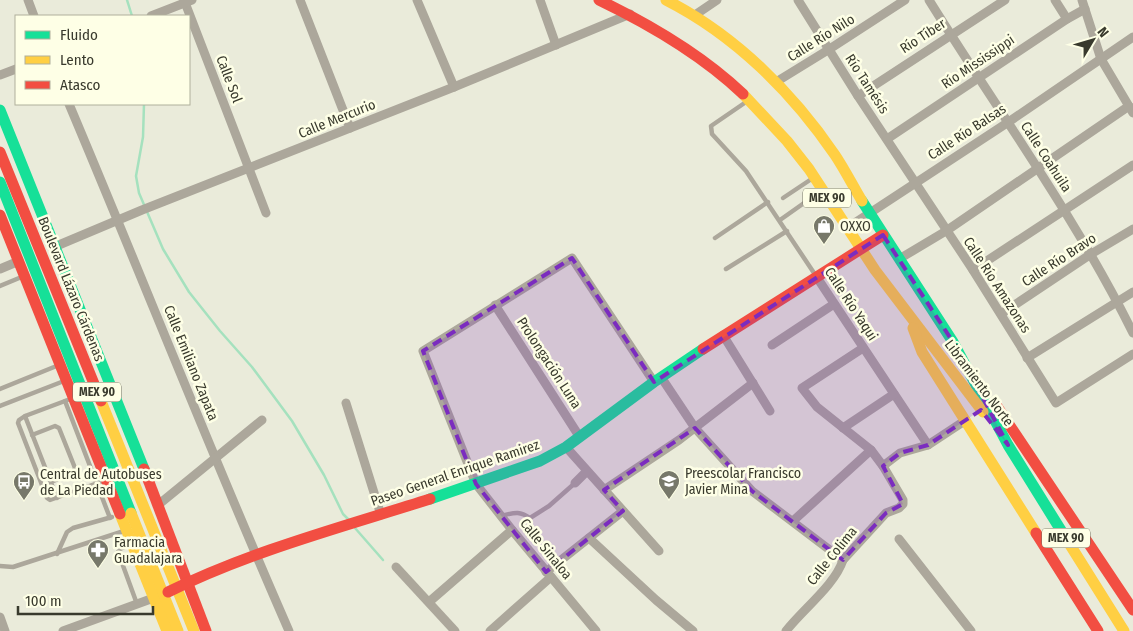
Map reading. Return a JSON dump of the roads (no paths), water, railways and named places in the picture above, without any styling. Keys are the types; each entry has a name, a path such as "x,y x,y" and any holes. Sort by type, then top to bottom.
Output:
{"main road":[{"name":"Libramiento Norte","path":"599,0 630,14 666,35 714,68 750,99 780,133 814,178 860,249 1008,445"},
{"name":"Libramiento Norte","path":"666,0 695,15 735,45 776,82 806,116 836,156 869,213 953,342 1008,445"},
{"path":"0,110 158,505 206,631"},
{"name":"Boulevard Lázaro Cárdenas","path":"0,152 194,631"},
{"name":"Boulevard Lázaro Cárdenas","path":"0,182 72,379 74,398 159,597 178,631"},
{"path":"0,215 60,364 72,379"},
{"name":"Paseo General Enrique Ramirez","path":"159,597 188,582 256,555 476,484 540,460 566,447 658,379 723,335 883,235"},
{"path":"906,311 922,352 1098,631"},
{"path":"953,342 1133,610"},
{"path":"74,398 101,482 115,517 126,530 131,544 159,597 167,631"},
{"name":"MEX 90","path":"1008,445 1124,631"}],"street":[{"path":"28,0 34,15"},
{"path":"300,0 350,128"},
{"path":"417,0 454,87"},
{"path":"540,0 556,45"},
{"path":"695,15 717,0"},
{"path":"800,3 810,0"},
{"name":"Calle Río Nilo","path":"776,82 905,0"},
{"name":"Calle Coahuila","path":"929,0 1091,254 1133,333"},
{"name":"Río Tíber","path":"858,96 950,34 1005,0"},
{"path":"1055,0 1068,19"},
{"path":"899,259 946,230 1036,168 1131,110 1101,59 1082,0"},
{"path":"153,15 187,1"},
{"name":"Calle Sol","path":"187,1 266,213"},
{"name":"Río Tamésis","path":"800,3 828,50 915,182"},
{"name":"Río Mississippi","path":"887,139 1085,9"},
{"name":"Calle Mercurio","path":"54,247 146,208 454,87 630,14"},
{"name":"Calle Río Balsas","path":"847,228 1133,38"},
{"path":"0,75 15,69"},
{"name":"Calle Emiliano Zapata","path":"69,105 215,460 289,631"},
{"path":"973,270 1133,166"},
{"name":"Calle Río Amazonas","path":"915,182 973,270 1056,403 1133,354"},
{"name":"Calle Río Bravo","path":"1001,314 1091,254 1133,229"},
{"path":"495,305 572,258 658,379 684,410 695,428 752,491 843,560"},
{"path":"0,269 19,262"},
{"name":"Calle Río Yaqui","path":"816,276 928,445"},
{"path":"1027,358 1133,292"},
{"path":"772,345 834,304"},
{"name":"Calle Sinaloa","path":"495,305 423,350 476,484 596,631"},
{"name":"Prolongación Luna","path":"495,305 579,436"},
{"path":"723,335 770,412"},
{"path":"863,348 802,388 817,407 871,450 883,466 900,453 928,445 966,420"},
{"path":"604,490 695,428 753,383"},
{"path":"843,428 894,394"},
{"path":"346,403 382,514"},
{"path":"158,505 262,420"},
{"path":"566,447 659,551"},
{"path":"793,522 871,450"},
{"name":"Calle Colima","path":"786,631 823,591 841,566 843,560 886,513 899,508 903,504 903,500 883,466"},
{"path":"575,483 587,471"},
{"path":"490,631 549,574 623,511"},
{"path":"429,602 512,530"},
{"path":"589,538 656,600 693,631"},
{"path":"899,538 971,631"},
{"path":"396,566 454,631"},
{"path":"63,631 159,597"},
{"path":"0,617 5,631"}],"lane":[{"name":"Calle Río Yaqui","path":"750,99 711,126 712,134 746,171 816,276"},
{"path":"784,198 814,178"},
{"path":"780,220 822,191"},
{"path":"715,238 768,202"},
{"path":"726,269 787,231"},
{"path":"0,286 25,275"},
{"path":"0,389 60,364"},
{"path":"0,406 72,379 104,371"},
{"path":"101,482 57,498 50,500 47,498 18,424 19,420 25,416 110,385"},
{"path":"25,416 57,498"},
{"path":"32,434 55,426 59,428 75,468 73,473 51,482"},
{"path":"502,516 518,512 530,518 549,506 575,483"},
{"path":"57,554 67,532 73,528 115,517"},
{"path":"0,566 13,567 126,530"},
{"path":"131,544 120,549 118,552 137,605"}],"waterway":[{"path":"127,0 132,15"},
{"path":"144,105 143,137 136,176 139,193 163,249 189,292 252,367 292,421 324,475 343,514 349,520"},
{"path":"355,528 383,560"}],"place":[{"name":"OXXO","path":"824,245"},
{"name":"Preescolar Francisco Javier Mina","path":"669,500"},
{"name":"Central de Autobuses de La Piedad","path":"24,501"},
{"name":"Farmacia Guadalajara","path":"98,569"}]}
